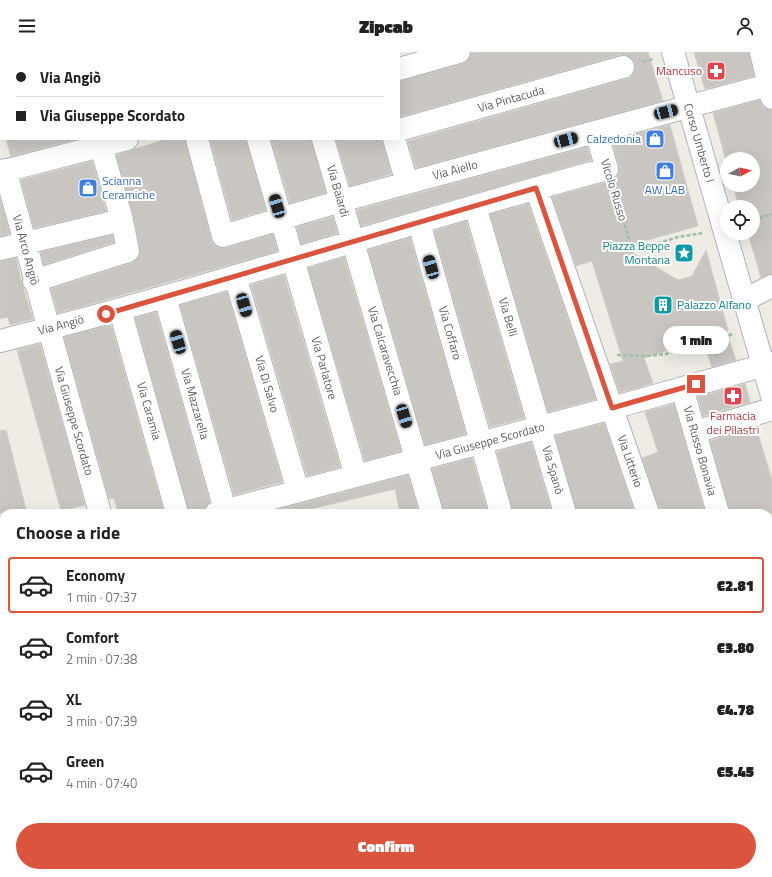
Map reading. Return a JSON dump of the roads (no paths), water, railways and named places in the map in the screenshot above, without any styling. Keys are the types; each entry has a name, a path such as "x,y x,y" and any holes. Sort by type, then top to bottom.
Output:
{"street":[{"name":"Corso Umberto I","path":"673,52 752,327 768,364 772,396"},
{"path":"760,52 771,89"},
{"path":"400,69 446,54"},
{"name":"Via Pintacuda","path":"400,130 623,67"},
{"name":"Via Aiello","path":"197,140 223,236 281,220 340,201 688,106 771,89"},
{"name":"Vicolo Russo","path":"596,132 607,169"},
{"path":"3,171 123,140"},
{"name":"Via Parlatore","path":"258,140 356,476"},
{"name":"Via Baiardi","path":"323,140 352,242"},
{"path":"394,140 406,183"},
{"path":"34,281 128,251 122,220 101,146"},
{"name":"Via Angiò","path":"0,341 120,310 536,188 607,169"},
{"name":"Via Arco Angiò","path":"3,171 48,329"},
{"name":"Via Litterio","path":"536,188 647,509"},
{"name":"Via Belli","path":"475,206 540,427"},
{"path":"0,249 122,220"},
{"name":"Via Coffaro","path":"418,223 500,509"},
{"name":"Via Calcaravecchia","path":"352,242 431,509"},
{"name":"Via Di Salvo","path":"235,276 298,491"},
{"path":"744,300 772,286"},
{"name":"Via Mazzarella","path":"165,297 219,509"},
{"name":"Via Caramia","path":"120,310 176,509"},
{"name":"Via Giuseppe Scordato","path":"48,329 99,509"},
{"name":"Via Giuseppe Scordato","path":"231,509 612,408 768,364"},
{"name":"Via Russo Bonavia","path":"682,388 717,509"},
{"path":"695,432 772,409"},
{"name":"Via Spanò","path":"540,427 564,509"}],"place":[{"name":"Mancuso","path":"716,71"},
{"name":"Calzedonia","path":"655,139"},
{"name":"AW LAB","path":"665,171"},
{"name":"Scianna Ceramiche","path":"88,188"},
{"name":"Piazza Beppe Montana","path":"684,253"},
{"name":"Palazzo Alfano","path":"663,305"},
{"name":"Farmacia dei Pilastri","path":"733,396"}]}
